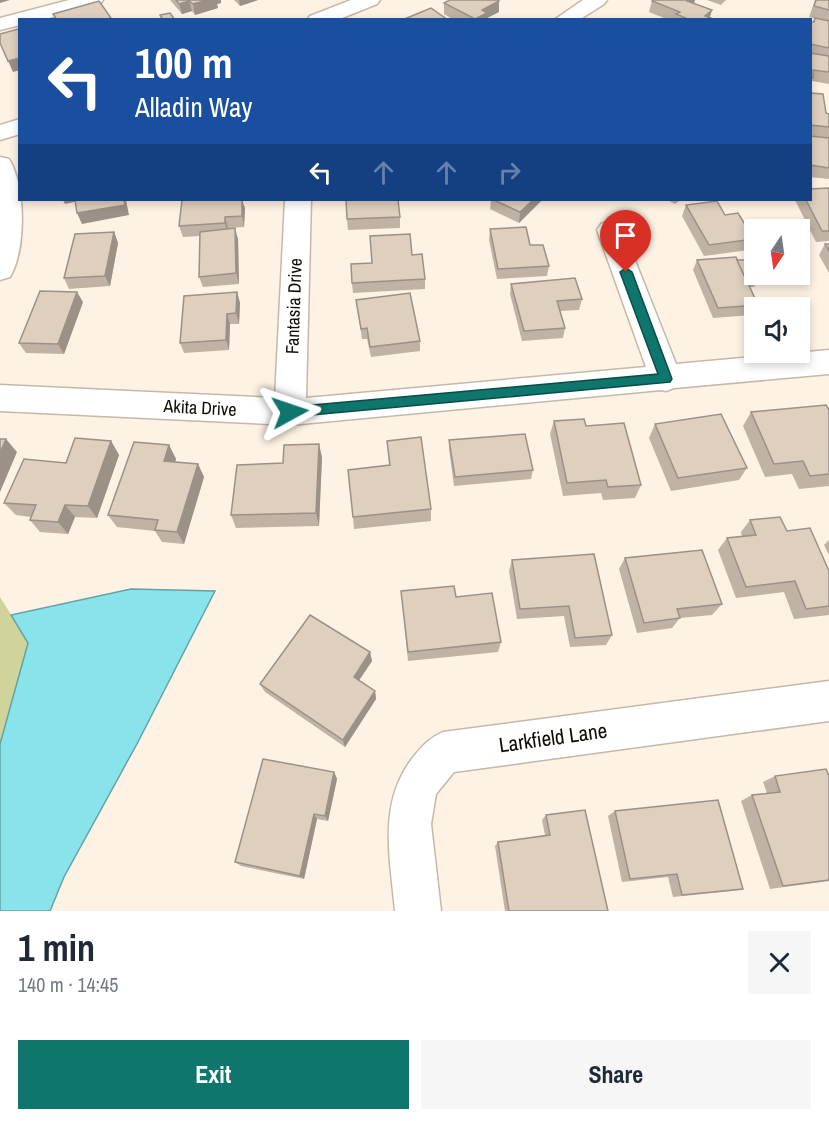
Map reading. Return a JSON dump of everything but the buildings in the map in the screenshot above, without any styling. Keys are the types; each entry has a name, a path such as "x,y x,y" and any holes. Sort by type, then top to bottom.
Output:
{"street":[{"path":"23,18 93,0"},
{"path":"322,18 370,0"},
{"path":"570,18 597,0"},
{"path":"0,24 18,19"},
{"path":"0,133 18,127"},
{"path":"0,165 4,173 9,233 0,270"},
{"name":"Fantasia Drive","path":"290,412 298,201"},
{"path":"610,230 666,379"},
{"name":"Akita Drive","path":"0,398 290,412 666,379 829,362"},
{"name":"Larkfield Lane","path":"418,911 409,824 417,785 443,753 829,700"}],"green space":[{"path":"0,597 28,642 0,744"}],"water":[{"path":"131,589 215,591 138,742 64,877 50,911 0,911 0,744 28,643 11,615"}],"route":[{"path":"290,412 666,379 626,272"}]}
